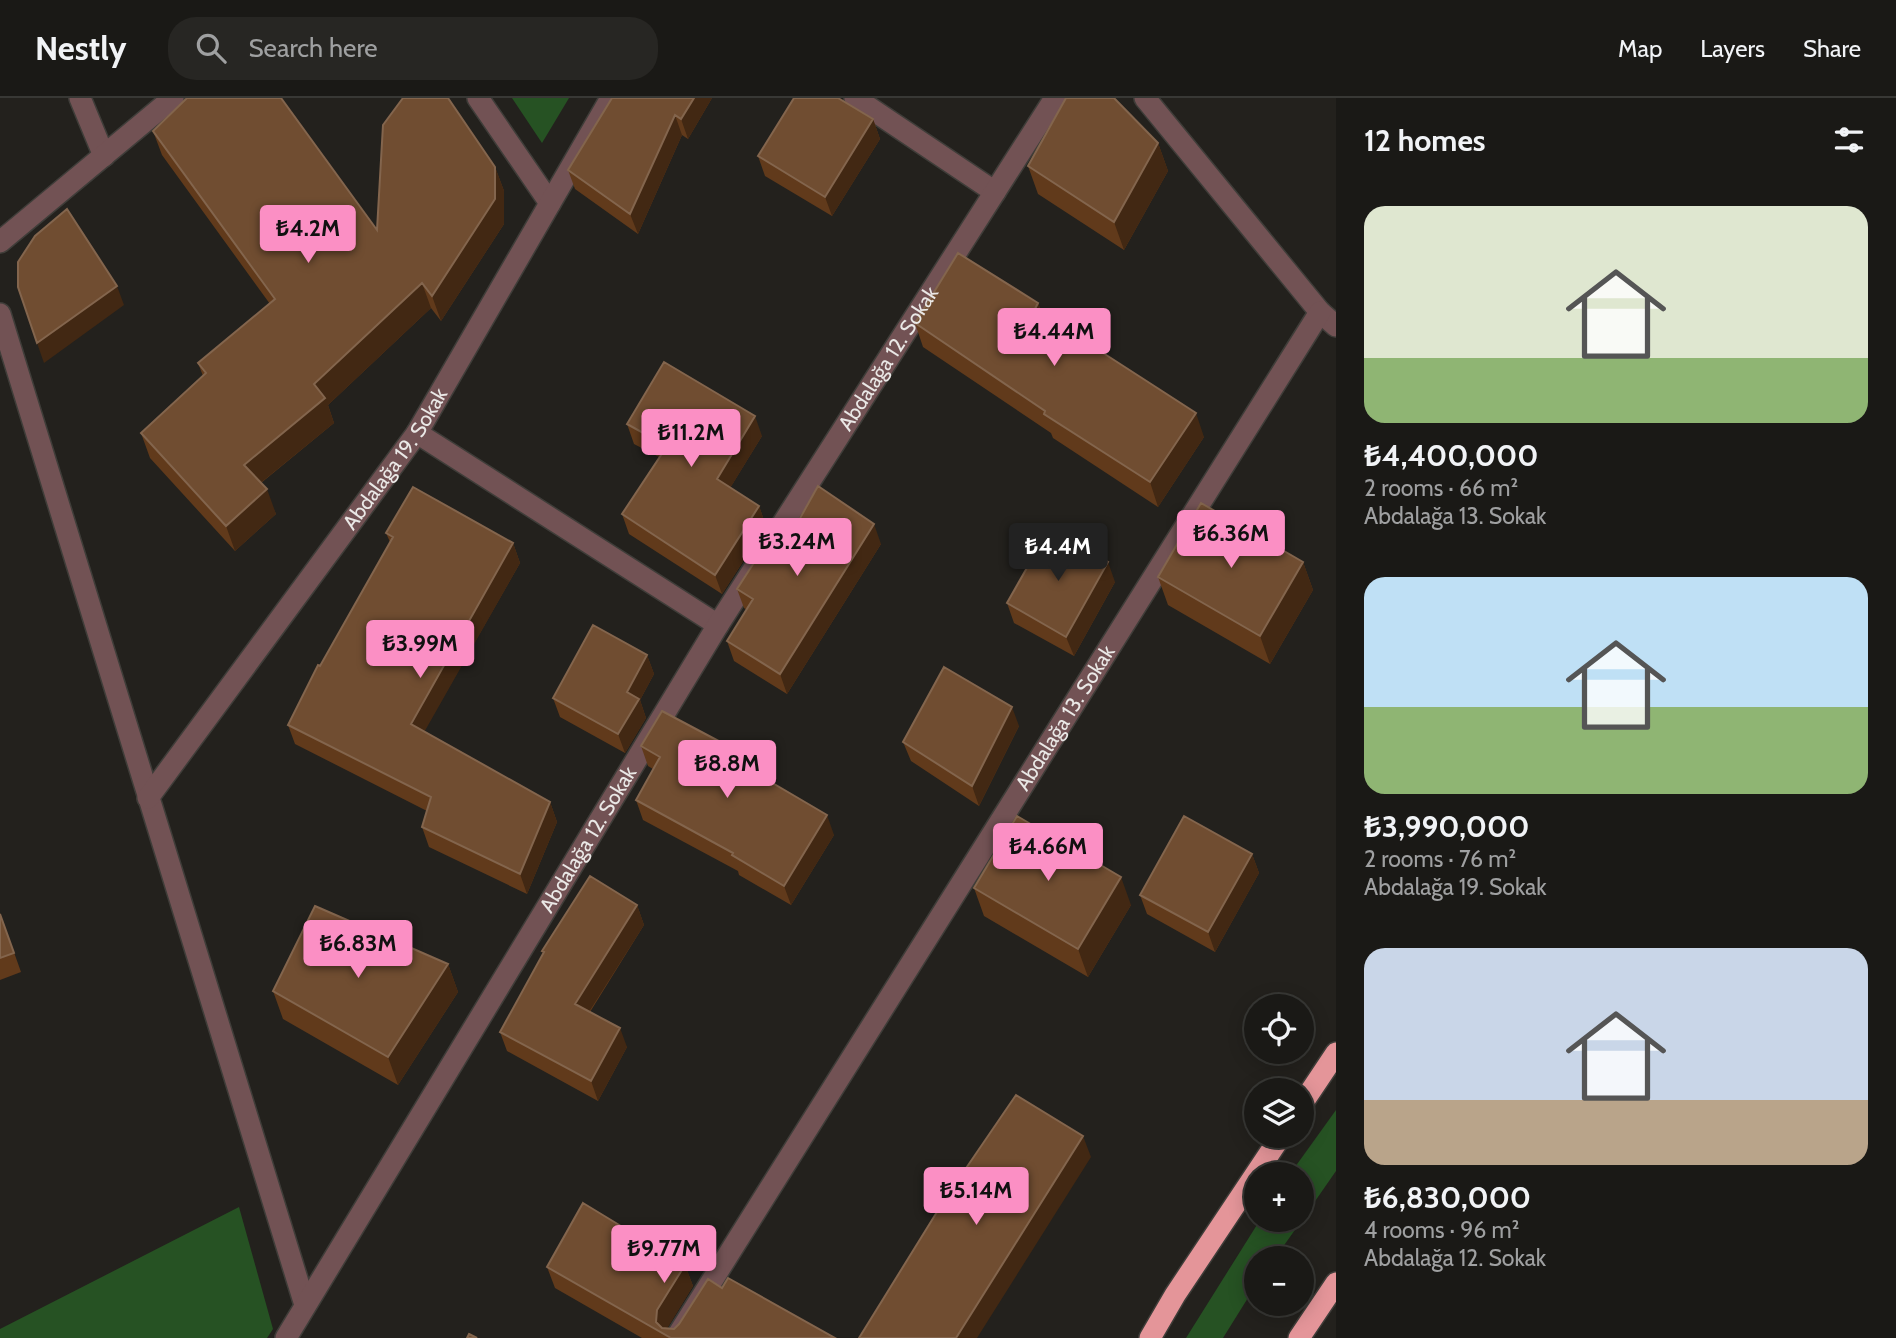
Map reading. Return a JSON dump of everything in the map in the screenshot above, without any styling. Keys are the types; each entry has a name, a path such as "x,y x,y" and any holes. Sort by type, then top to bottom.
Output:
{"highway":[{"path":"1314,1086 1336,1053"},
{"path":"1150,1338 1175,1295 1273,1148"},
{"path":"1299,1338 1336,1283"}],"street":[{"path":"80,98 104,156"},
{"path":"0,242 173,98"},
{"path":"478,98 551,203"},
{"name":"Abdalağa 19. Sokak","path":"148,798 417,433 611,98"},
{"path":"855,98 995,192"},
{"name":"Abdalağa 12. Sokak","path":"286,1338 718,625 1055,98"},
{"path":"1146,98 1320,312 1336,326"},
{"name":"Abdalağa 13. Sokak","path":"676,1338 1320,312"},
{"path":"0,314 305,1305"},
{"path":"417,433 718,625"}],"green space":[{"path":"512,98 569,98 542,143"},
{"path":"1336,1110 1336,1171 1314,1203 1314,1162 1299,1162 1309,1148 1314,1148 1314,1141"},
{"path":"239,1207 273,1329 267,1338 0,1338 0,1329"},
{"path":"1252,1232 1293,1232 1284,1246 1244,1246 1244,1304 1223,1338 1186,1338"}],"building":[{"path":"187,98 281,98 377,230 383,125 403,98 448,98 495,167 495,199 432,296 422,283 314,384 325,398 244,465 267,489 226,526 141,433 206,373 198,363 275,299 153,131"},
{"path":"612,98 694,98 681,119 675,115 630,214 568,170"},
{"path":"794,98 838,98 873,119 825,197 758,156"},
{"path":"1066,98 1114,98 1158,143 1114,222 1028,166"},
{"path":"67,209 117,286 37,343 18,287 18,262 35,236"},
{"path":"958,253 1038,303 1035,309 1196,413 1150,482 1044,414 1045,411 915,323"},
{"path":"664,362 755,416 717,479 759,506 715,575 622,514 667,446 627,424"},
{"path":"818,486 874,524 780,674 727,641 753,599 737,589 781,521 794,529"},
{"path":"413,487 513,543 411,724 550,802 520,874 422,827 431,797 288,725 318,665 320,666 393,537 386,533"},
{"path":"1201,503 1303,562 1260,636 1158,577"},
{"path":"1049,529 1108,562 1066,637 1007,603"},
{"path":"593,625 647,655 627,692 639,699 618,734 553,698"},
{"path":"944,667 1012,707 972,786 903,742"},
{"path":"662,711 745,755 740,764 827,815 784,886 732,855 733,853 636,800 660,757 641,746"},
{"path":"1017,816 1121,877 1078,949 974,888"},
{"path":"1184,816 1252,854 1208,932 1140,895"},
{"path":"590,876 637,905 575,1004 620,1028 591,1081 500,1032 544,952 542,951"},
{"path":"315,906 448,964 388,1057 273,991"},
{"path":"0,914 14,953 0,958"},
{"path":"1016,1095 1083,1136 956,1338 859,1338 945,1199"},
{"path":"583,1203 685,1265 657,1310 656,1322 662,1328 674,1329 679,1324 708,1279 722,1288 728,1278 835,1338 671,1338 547,1267"}]}
